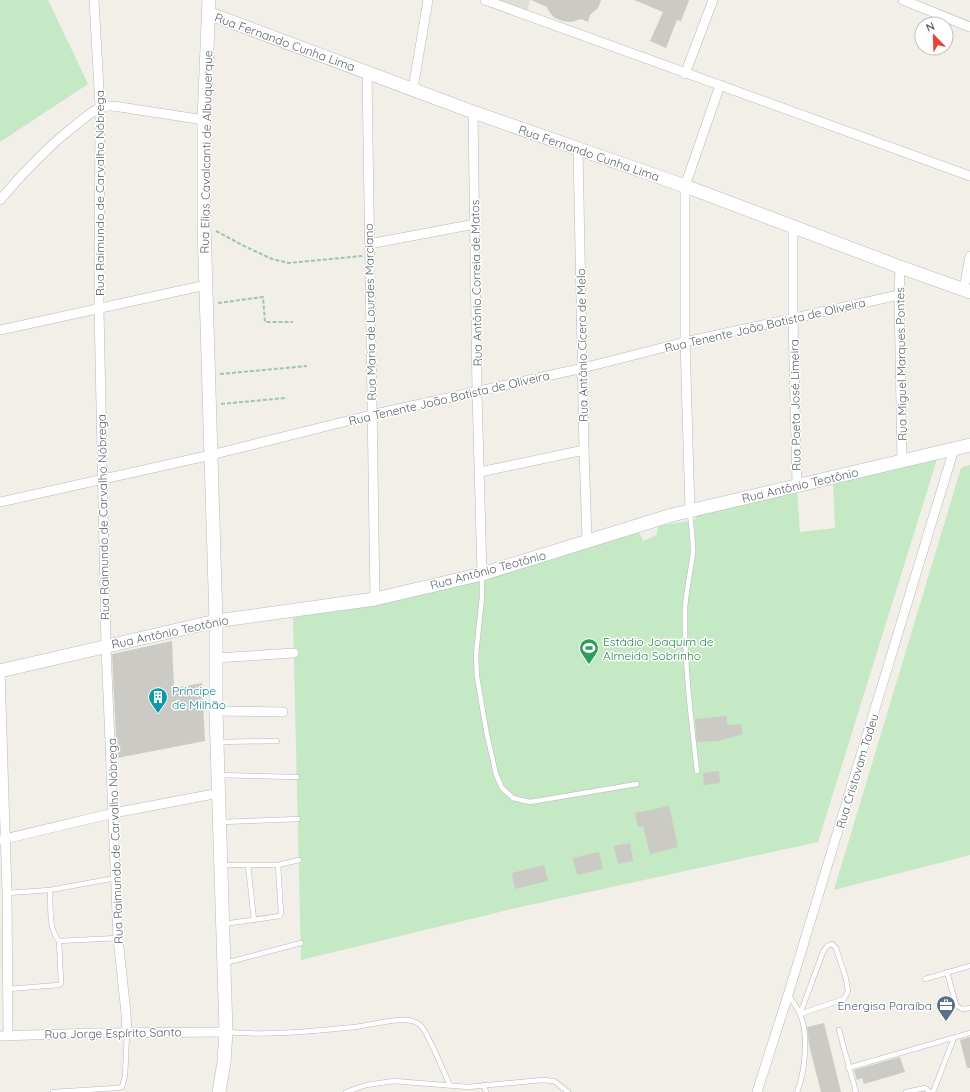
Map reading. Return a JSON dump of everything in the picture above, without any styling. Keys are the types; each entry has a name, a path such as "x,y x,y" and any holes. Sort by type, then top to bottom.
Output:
{"street":[{"name":"Rua Raimundo de Carvalho Nóbrega","path":"94,0 100,107 99,309 106,646 118,938 127,1033"},
{"path":"413,89 428,0"},
{"path":"485,0 685,74 720,85 970,176"},
{"path":"685,74 713,0"},
{"path":"903,0 970,27"},
{"name":"Rua Fernando Cunha Lima","path":"206,5 367,72 473,112 685,186 967,291"},
{"name":"Rua Elias Cavalcanti de Albuquerque","path":"206,5 204,225 216,621 216,711 226,1032 224,1062 219,1092"},
{"name":"Rua Maria de Lourdes Marciano","path":"367,72 371,415 375,599"},
{"path":"690,511 685,342 685,186 720,85"},
{"path":"0,200 50,146 100,107 120,107 204,120"},
{"name":"Rua Antônio Correia de Matos","path":"473,112 477,392 482,574"},
{"name":"Rua Antônio Cícero de Melo","path":"578,149 587,540"},
{"path":"369,244 475,224"},
{"name":"Rua Poeta José Limeira","path":"794,227 793,318 797,486"},
{"path":"967,291 970,256"},
{"name":"Rua Miguel Marques Pontes","path":"900,267 898,296 902,461"},
{"path":"0,330 206,285"},
{"name":"Rua Tenente João Batista de Oliveira","path":"0,502 211,455 371,415 583,368 685,342 898,296"},
{"name":"Rua Antônio Teotônio","path":"0,671 216,621 375,599 482,574 587,540 690,511 970,445"},
{"name":"Rua Cristovam Tadeu","path":"757,1092 788,995 954,449"},
{"path":"480,472 584,450"},
{"path":"215,658 294,653"},
{"path":"0,671 2,839 7,893 8,989 4,1036"},
{"path":"216,711 283,712"},
{"path":"2,839 114,813 219,793"},
{"name":"Rua Jorge Espírito Santo","path":"4,1036 226,1032"}],"lane":[{"path":"690,511 693,551 686,596 686,652 697,771"},
{"path":"482,574 481,612 476,654 476,677 496,774 502,788 513,798 530,802 637,784"},
{"path":"218,742 276,741"},
{"path":"218,775 296,777"},
{"path":"220,822 298,819"},
{"path":"221,865 278,865 298,860"},
{"path":"248,865 254,920"},
{"path":"223,924 278,917 280,914 278,865"},
{"path":"7,893 50,890 116,878"},
{"path":"8,989 60,984 62,976 59,941 56,937 52,924 50,890"},
{"path":"59,941 118,938"},
{"path":"224,963 300,942"},
{"path":"832,944 836,948 846,979 848,991 844,999 800,1014 823,952 827,946 832,944"},
{"path":"925,979 970,966"},
{"path":"947,972 956,1005 963,1010 970,1008"},
{"path":"788,995 800,1014 804,1034 805,1060 801,1083 797,1092"},
{"path":"226,1032 284,1032 356,1026 403,1020 413,1021 421,1026 424,1031 450,1085"},
{"path":"839,1030 848,1068 856,1092"},
{"path":"53,1092 122,1087 125,1076 127,1033"},
{"path":"848,1068 970,1033"},
{"path":"933,1092 954,1038"},
{"path":"346,1092 366,1085 394,1081 450,1085 469,1090 484,1085 543,1080 554,1081 568,1092"},
{"path":"484,1085 486,1092"},
{"path":"906,1092 925,1088 930,1092"}],"path":[{"path":"204,225 272,259 290,264 369,255"},
{"path":"207,304 263,297 265,322 293,322"},
{"path":"209,376 307,366"},
{"path":"210,405 285,398"}],"shaded area":[{"path":"485,0 530,0 526,15"}],"green space":[{"path":"0,0 48,0 88,84 0,142"},
{"path":"938,456 818,842 516,908 301,960 293,618 452,585 637,528 643,541 657,535 658,526 695,520 698,512 797,490 800,532 835,528 833,482"},
{"path":"970,465 970,855 834,890 961,468"}],"building":[{"path":"531,0 601,0 598,8 590,15 588,22 581,19 571,22 555,18 547,7"},
{"path":"634,0 689,0 681,21 677,20 666,48 650,41 663,12"},
{"name":"Príncipe de Milhão","path":"172,641 174,688 202,683 205,741 117,758 112,654"},
{"path":"727,716 727,725 741,724 743,734 718,741 697,742 695,719"},
{"path":"719,771 720,783 704,785 703,773"},
{"path":"669,806 678,847 650,854 643,826 638,827 635,813"},
{"path":"630,843 633,861 618,864 614,846"},
{"path":"599,852 603,869 577,875 573,858"},
{"path":"544,865 548,881 515,889 512,873"},
{"path":"824,1023 841,1092 821,1092 809,1045 807,1027"},
{"path":"970,1037 970,1068 967,1068 960,1040"},
{"path":"900,1057 905,1072 864,1084 862,1078 857,1080 854,1070"}],"place":[{"name":"Estádio Joaquim de Almeida Sobrinho","path":"589,665"},
{"name":"Príncipe de Milhão","path":"158,714"},
{"name":"Energisa Paraíba","path":"946,1022"}]}
